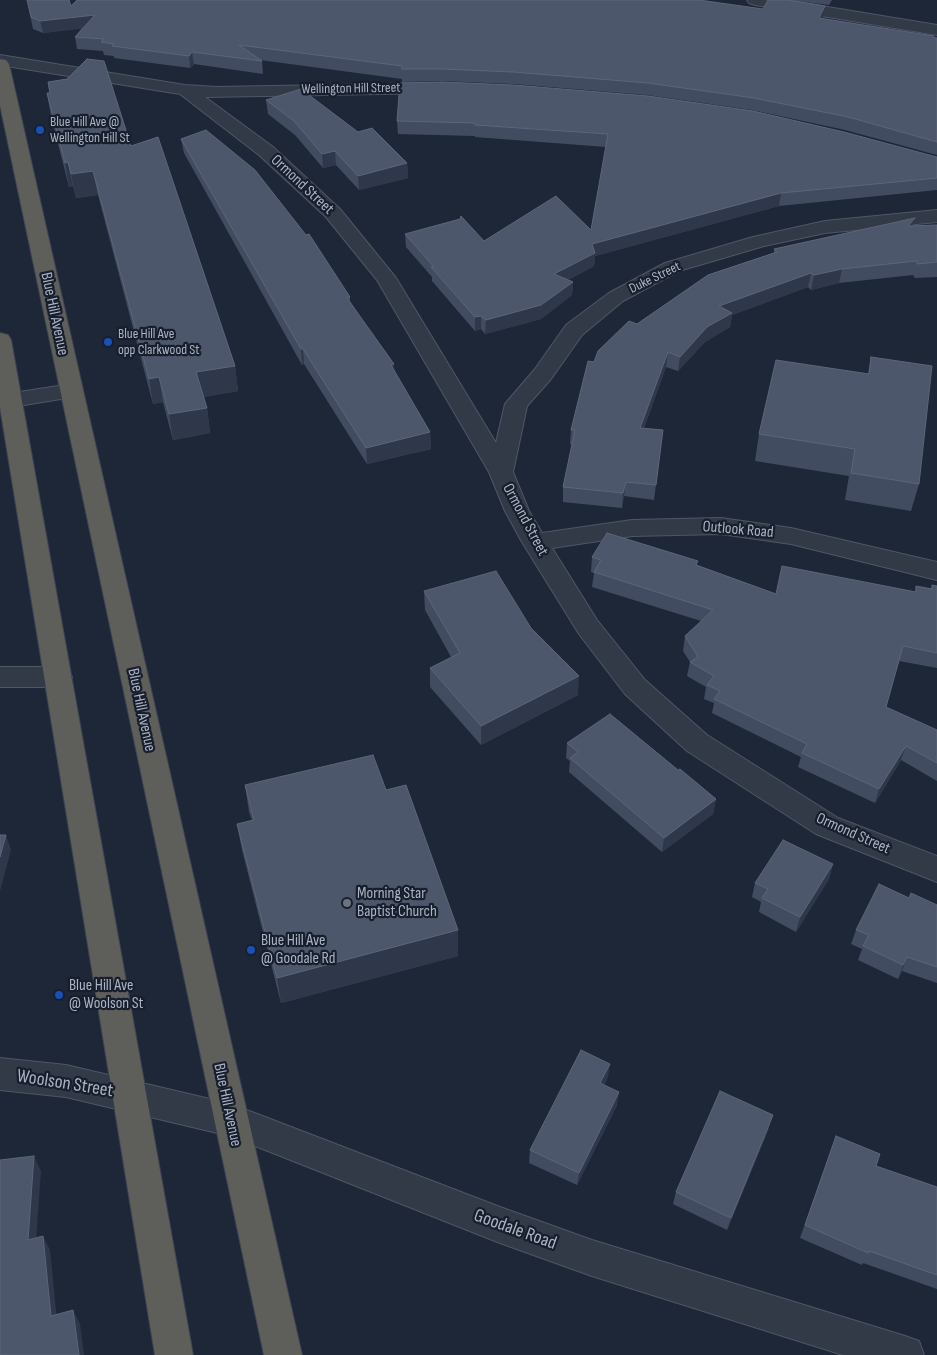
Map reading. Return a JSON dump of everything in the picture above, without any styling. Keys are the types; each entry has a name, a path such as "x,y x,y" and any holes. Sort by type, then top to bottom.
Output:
{"highway":[{"name":"Blue Hill Avenue","path":"0,64 283,1355"},
{"path":"0,340 5,401 58,677 174,1355"}],"street":[{"path":"755,0 937,30"},
{"name":"Wellington Hill Street","path":"0,60 185,90 217,92 460,88"},
{"name":"Ormond Street","path":"185,90 266,151 333,213 360,243 386,278 501,472 517,511 535,542 588,627 635,687 697,744 827,826 937,869"},
{"name":"Duke Street","path":"501,472 516,404 543,374 574,330 616,297 672,267 760,241 825,227 937,216"},
{"path":"5,401 71,391"},
{"name":"Outlook Road","path":"535,542 632,528 721,526 790,536 937,572"},
{"path":"0,677 58,677"},
{"name":"Woolson Street","path":"0,1074 66,1081 130,1095"},
{"name":"Goodale Road","path":"130,1095 231,1120 500,1225 592,1258 905,1355"}],"building":[{"path":"27,0 69,0 71,6 77,0 699,0 763,9 768,0 788,0 825,6 819,18 937,38 937,142 848,117 754,98 648,83 513,72 402,69 402,66 239,45 262,61 192,52 189,56 112,46 114,44 101,42 104,39 75,37 95,15 40,21 31,17"},
{"path":"87,59 104,61 131,146 158,137 235,366 196,372 207,408 169,414 159,377 149,379 93,171 71,174 68,162 65,163 47,93 50,93 48,82 67,79"},
{"path":"442,82 513,85 648,96 753,111 844,132 937,157 937,178 781,193 592,244 595,253 554,274 573,282 541,305 486,320 481,316 475,317 405,234 460,219 461,216 484,241 556,196 591,230 608,134 475,125 475,123 397,121 400,83"},
{"path":"301,89 358,132 372,128 407,163 358,176 335,151 322,154 294,121 266,100"},
{"path":"206,130 255,170 306,235 309,234 350,297 347,298 394,364 391,365 430,432 366,448 303,349 301,349 181,139"},
{"path":"915,218 908,226 937,225 937,262 918,264 916,261 842,269 814,275 811,273 719,306 732,313 707,327 680,357 668,352 640,428 663,430 656,485 626,482 623,493 563,487 575,430 571,430 588,361 594,362 598,351 629,321 637,324 708,275 777,252 774,249"},
{"path":"871,357 932,366 919,484 851,473 855,449 759,434 776,360 869,374"},
{"path":"607,533 698,561 696,565 776,594 782,566 916,592 916,586 932,589 932,585 937,586 937,653 903,646 886,707 937,730 937,763 906,746 879,789 802,753 807,744 714,699 720,691 707,685 714,676 690,662 698,657 685,636 713,610 594,572 601,560 592,557"},
{"path":"496,571 531,628 579,676 481,726 430,668 460,653 424,591"},
{"path":"610,714 716,799 664,838 570,758 578,752 567,743"},
{"name":"Morning Star Baptist Church","path":"373,755 386,790 406,785 458,930 277,978 237,824 254,820 245,785"},
{"path":"0,835 6,835 0,857"},
{"path":"783,840 833,864 800,917 762,898 768,889 755,883"},
{"path":"879,884 909,898 911,893 937,905 937,967 907,957 903,965 863,946 869,935 856,930"},
{"path":"581,1050 610,1064 600,1083 619,1092 579,1173 530,1150"},
{"path":"720,1091 773,1115 731,1218 676,1192"},
{"path":"836,1136 880,1154 876,1166 937,1187 937,1275 869,1251 868,1253 805,1225"},
{"path":"34,1156 28,1240 43,1236 51,1316 73,1310 79,1355 0,1355 0,1160"}],"place":[{"name":"Blue Hill Ave @ Wellington Hill St","path":"40,130"},
{"name":"Blue Hill Ave opp Clarkwood St","path":"108,342"},
{"name":"Morning Star Baptist Church","path":"347,903"},
{"name":"Blue Hill Ave @ Goodale Rd","path":"251,950"},
{"name":"Blue Hill Ave @ Woolson St","path":"59,995"}]}
